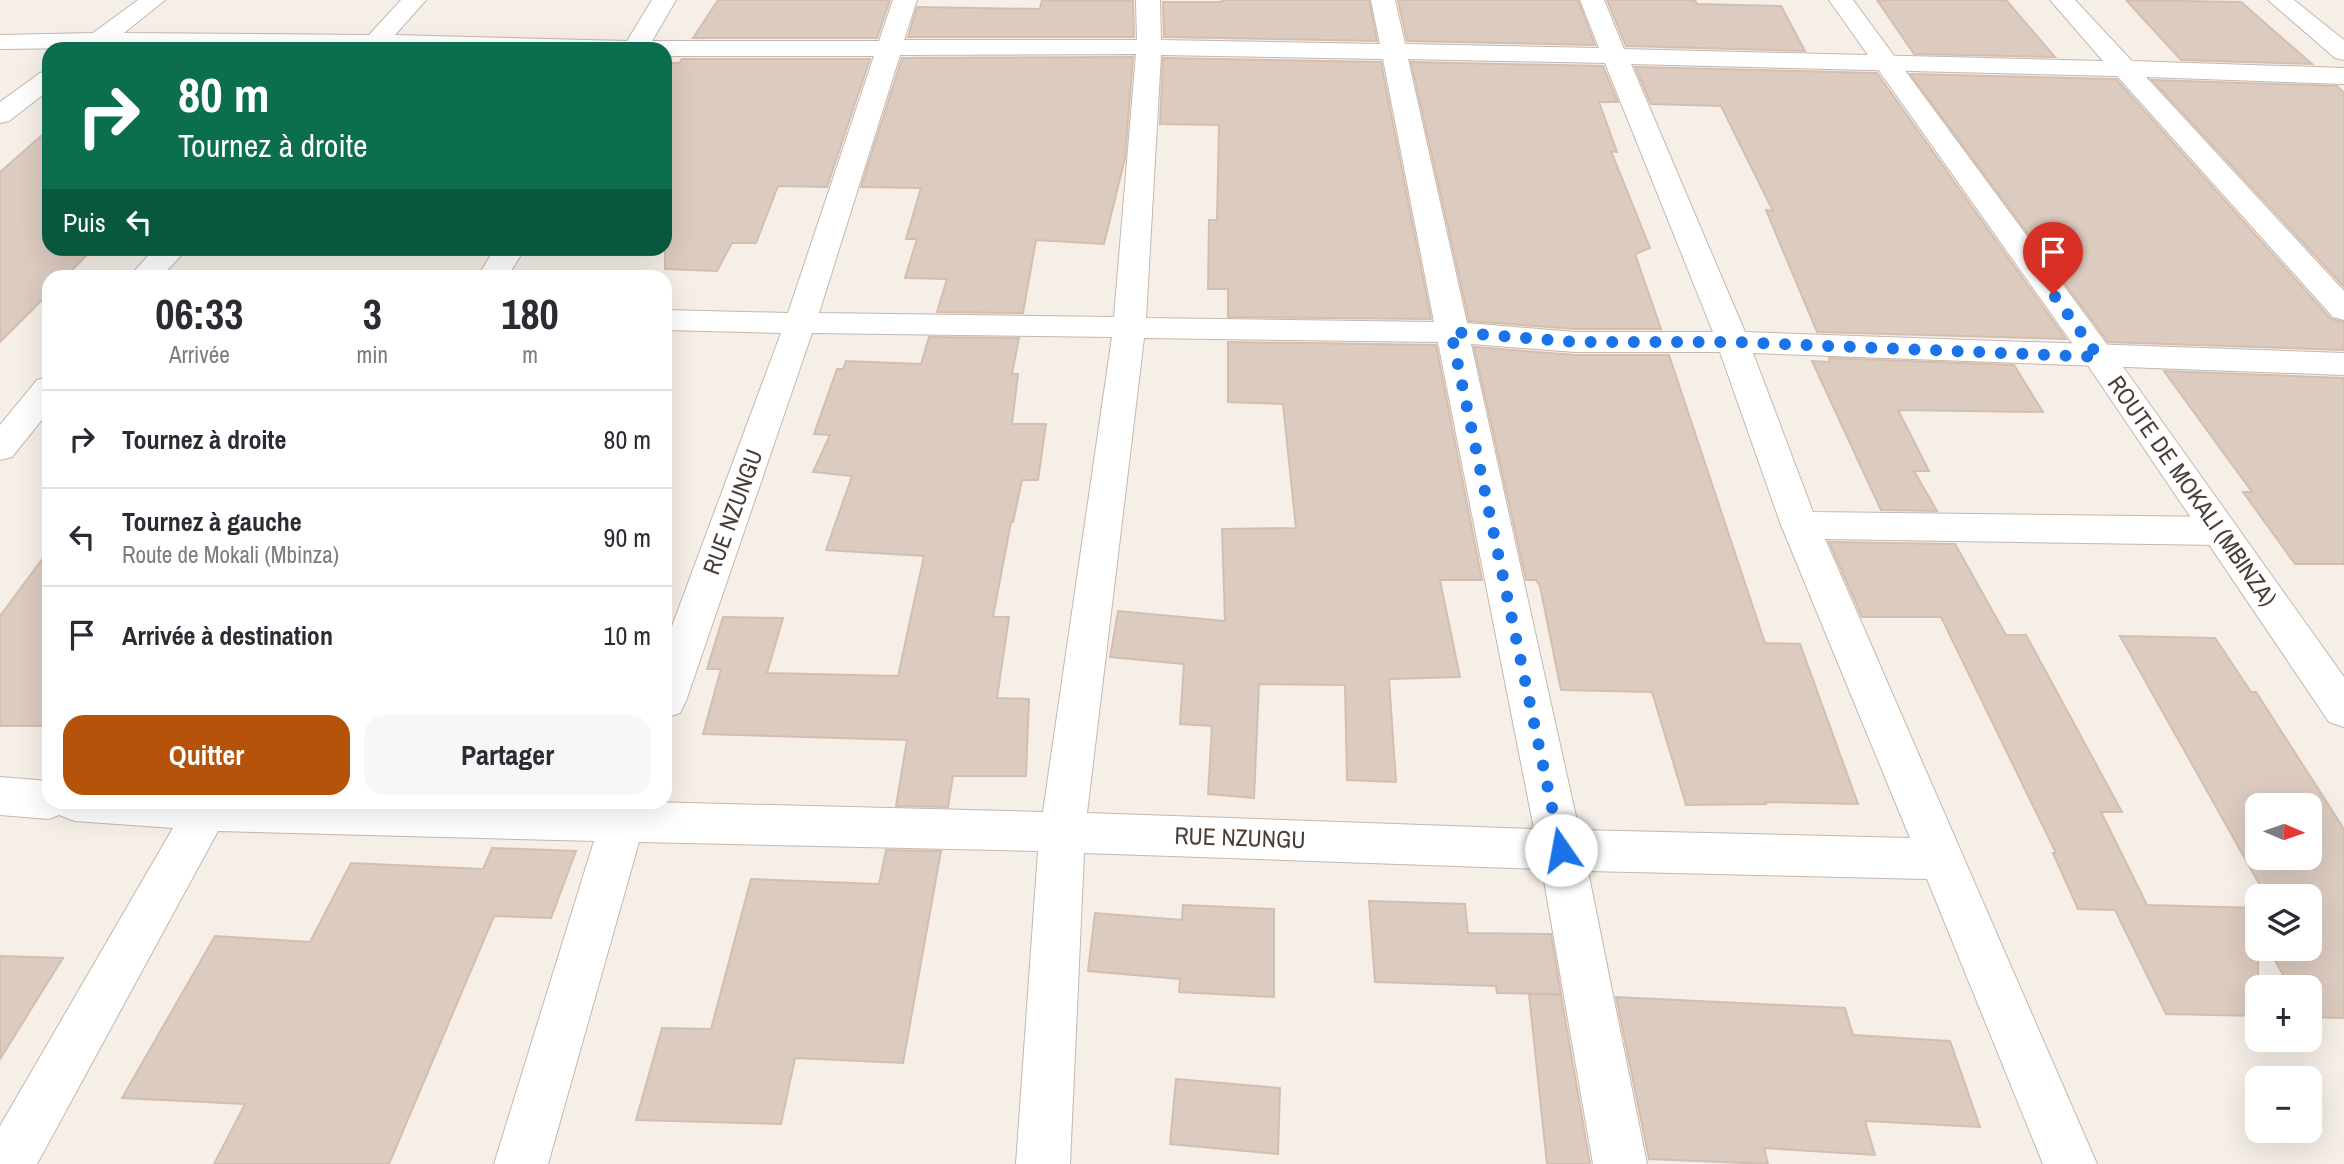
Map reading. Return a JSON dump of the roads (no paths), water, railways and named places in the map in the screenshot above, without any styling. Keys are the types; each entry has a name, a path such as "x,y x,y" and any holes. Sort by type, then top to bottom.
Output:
{"street":[{"path":"97,42 153,0"},
{"path":"376,42 414,0"},
{"path":"639,42 664,0"},
{"name":"RUE NZUNGU","path":"672,681 800,323 905,0"},
{"path":"1044,1164 1062,832 1129,328 1149,47 1149,0"},
{"path":"1384,0 1561,850 1620,1164"},
{"path":"1592,0 1733,342 1800,525 2070,1164"},
{"name":"ROUTE DE MOKALI (MBINZA)","path":"1841,0 2099,357 2344,710"},
{"path":"2062,0 2344,310"},
{"path":"2280,0 2344,54"},
{"path":"153,42 241,39 290,42"},
{"path":"0,42 42,43"},
{"path":"672,49 1149,47 1395,54 1884,61 2344,76"},
{"path":"0,115 42,83"},
{"path":"151,270 165,256"},
{"path":"672,320 1451,332 1574,342 1733,342 2344,364"},
{"path":"0,448 42,397"},
{"path":"1800,525 2220,531"},
{"path":"0,796 42,799"},
{"path":"8,1164 207,809"},
{"name":"RUE NZUNGU","path":"417,809 625,812 1062,832 1561,850 1940,859"},
{"path":"521,1164 625,812"}]}
